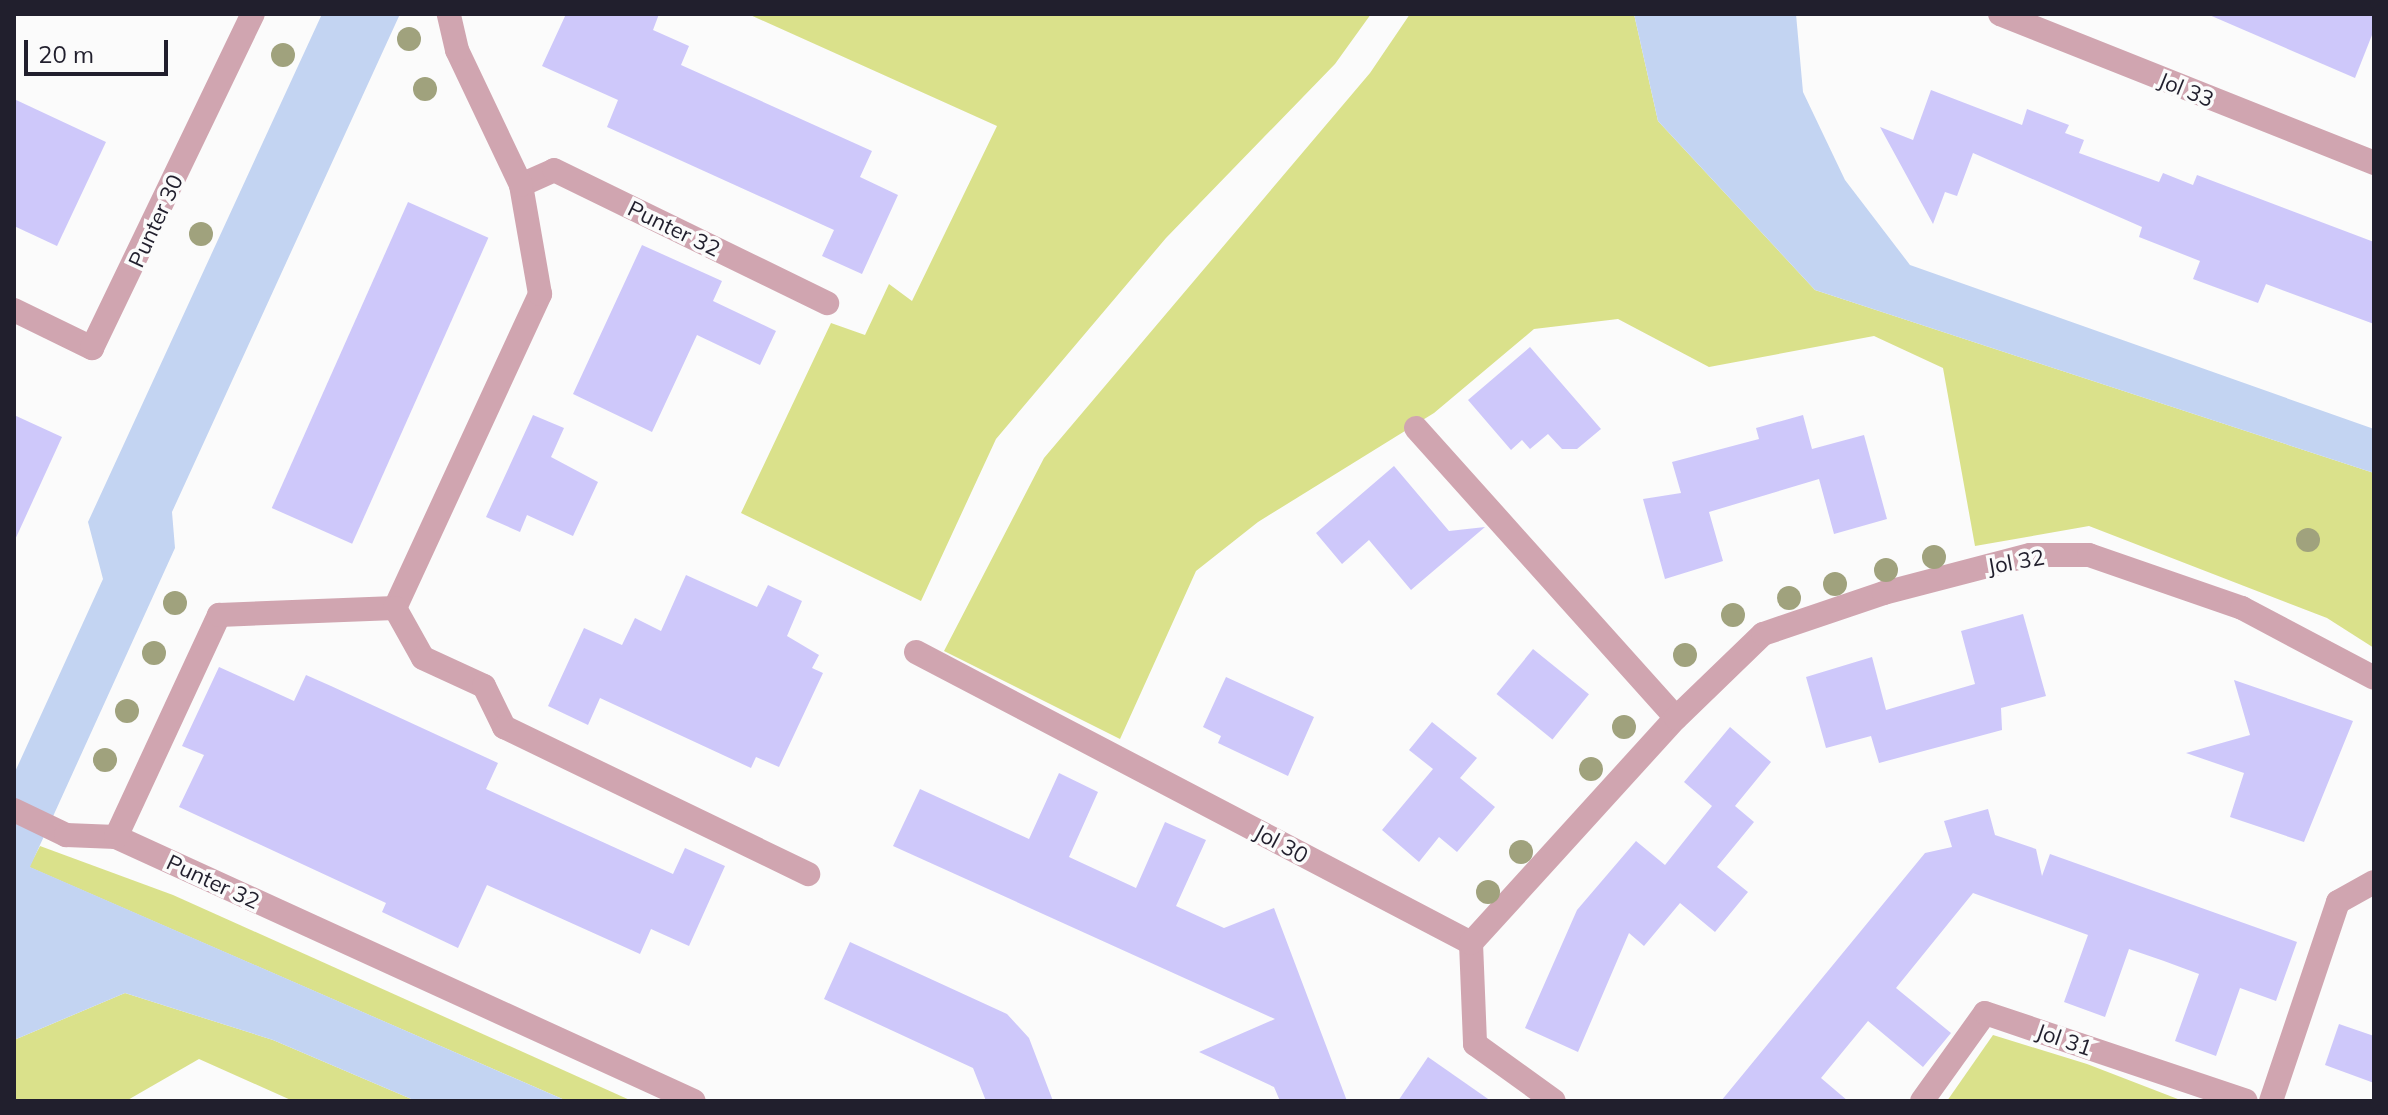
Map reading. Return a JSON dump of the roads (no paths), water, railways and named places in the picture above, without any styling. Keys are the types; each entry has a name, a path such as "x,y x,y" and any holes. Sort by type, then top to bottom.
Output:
{"street":[{"name":"Punter 30","path":"14,310 92,348 253,14"},
{"path":"395,608 540,294 521,185 457,50 449,14"},
{"name":"Jol 33","path":"2000,14 2374,163"},
{"name":"Punter 32","path":"521,185 554,170 827,303"},
{"path":"1416,428 1676,718"},
{"name":"Jol 32","path":"1471,943 1676,718 1763,634 2030,555 2089,555 2242,608 2374,678"},
{"path":"14,810 66,835 116,837 219,615 395,608"},
{"path":"395,608 423,658 484,686 504,727 808,874"},
{"name":"Jol 30","path":"916,652 1471,943"},
{"name":"Punter 32","path":"116,837 694,1101"},
{"path":"2271,1101 2338,902 2374,882"},
{"path":"1471,943 1475,1044 1554,1101"},
{"name":"Jol 31","path":"1922,1101 1985,1013 2246,1101"}],"water":[{"path":"322,14 400,14 172,512 175,548 30,867 567,1101 416,1101 273,1040 125,993 14,1040 14,774 103,579 88,522"},
{"path":"1634,14 1796,14 1803,92 1845,180 1910,265 2374,429 2374,473 1815,290 1658,121"}]}
